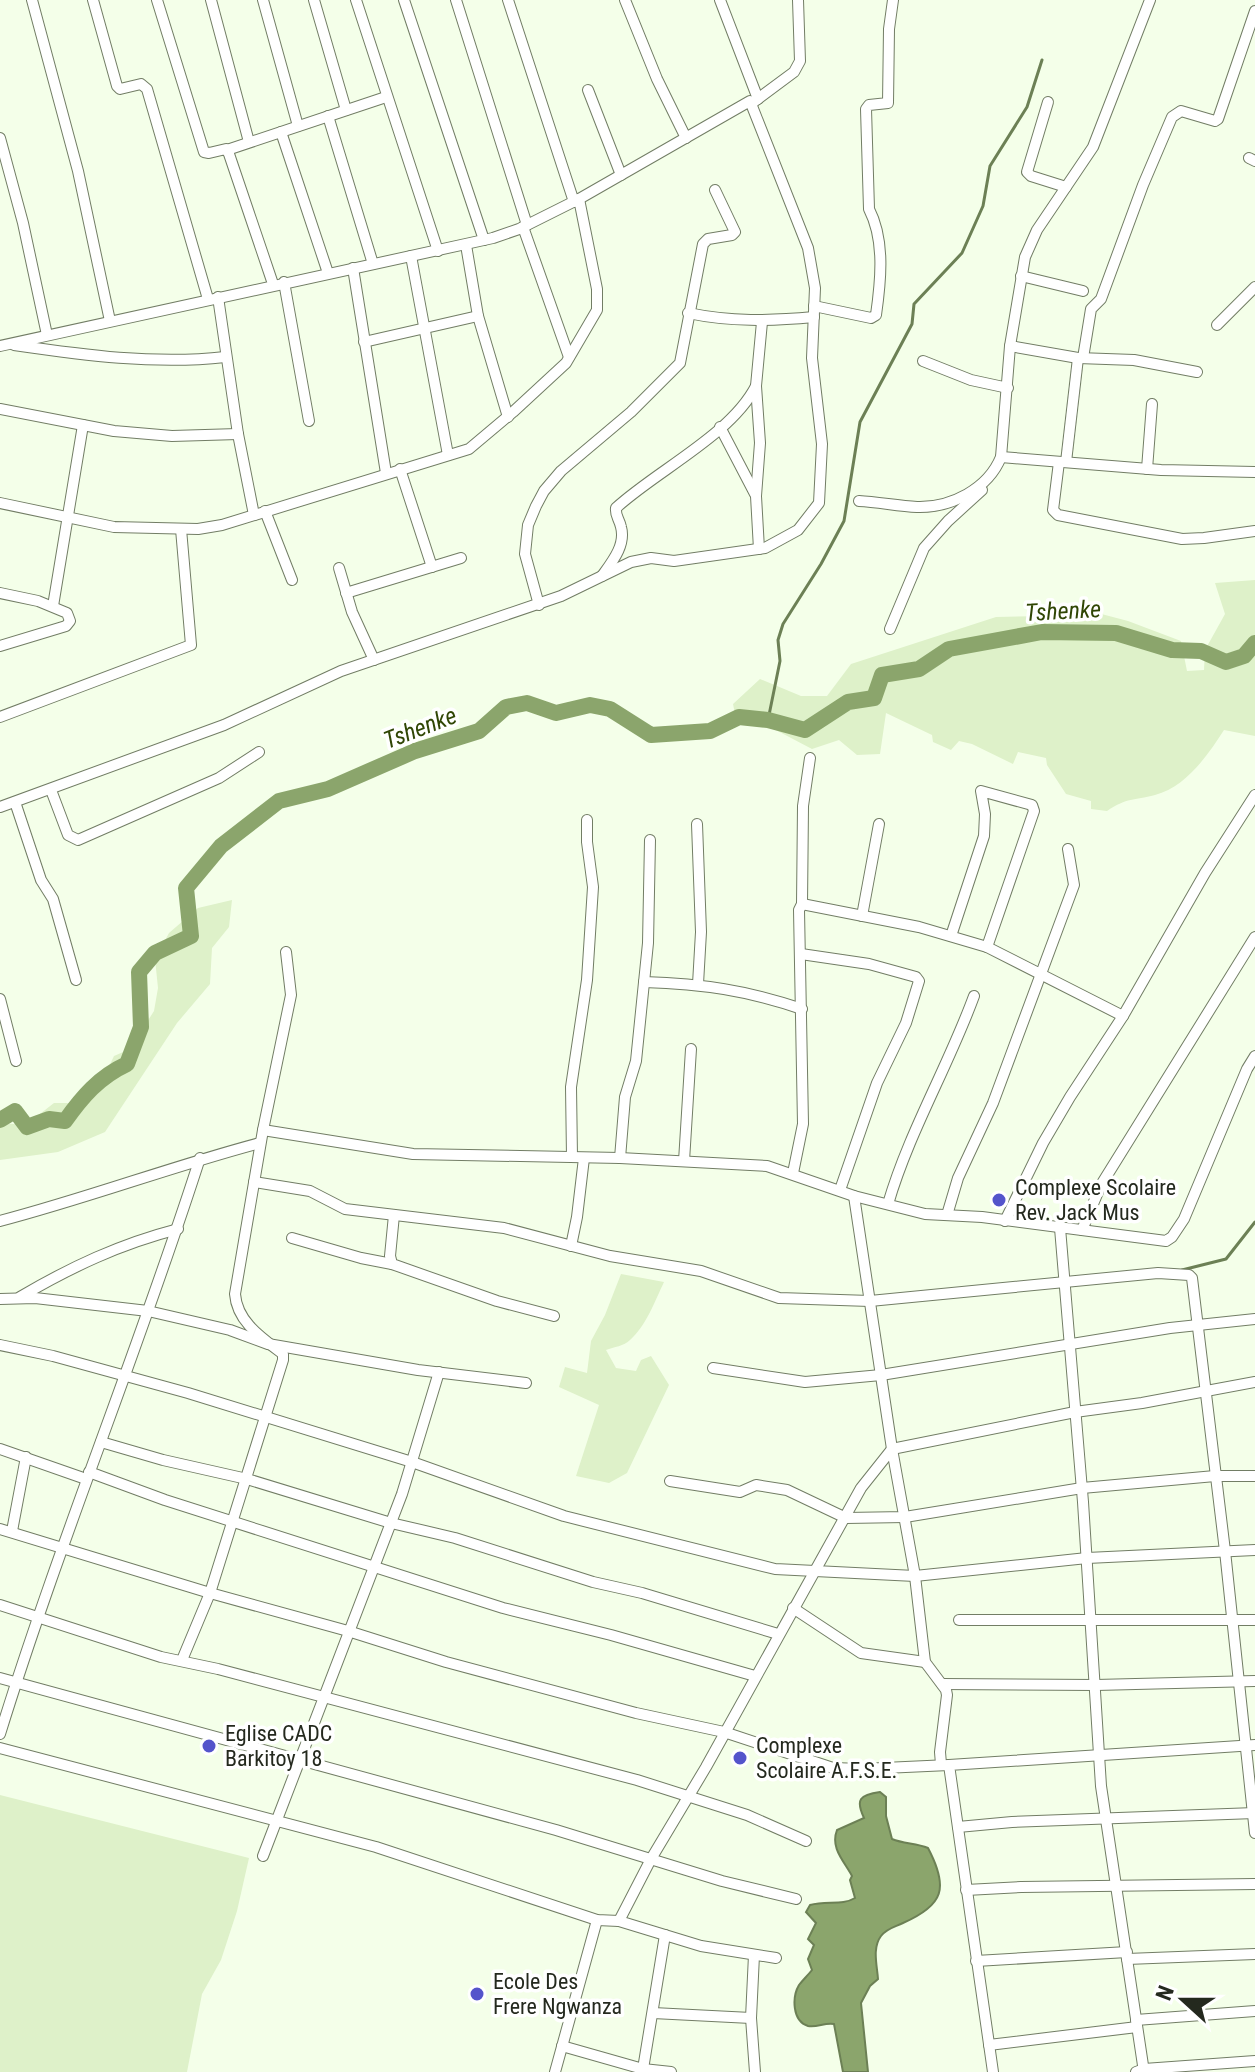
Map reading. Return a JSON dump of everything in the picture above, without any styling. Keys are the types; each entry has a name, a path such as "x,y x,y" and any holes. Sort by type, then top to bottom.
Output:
{"street":[{"path":"32,0 78,171 110,321"},
{"path":"93,0 117,86 120,89 141,84 147,89 213,298 238,434 259,513 292,580"},
{"path":"157,0 204,152 227,150 386,97"},
{"path":"211,0 249,142"},
{"path":"263,0 298,126"},
{"path":"314,0 346,110"},
{"path":"356,0 438,251"},
{"path":"404,0 484,240"},
{"path":"456,0 525,226 569,357"},
{"path":"0,503 114,527 181,529 222,525 469,449 508,417 569,357 597,310 597,289 577,201 508,0"},
{"path":"625,0 657,79 686,138"},
{"path":"0,807 224,725 341,671 539,605 631,562 651,558 674,561 759,549 798,530 819,503 822,444 812,358 815,288 808,248 720,0"},
{"path":"4,345 279,283 466,245 525,226 577,201 750,101 754,102 794,72 800,61 798,0"},
{"path":"688,313 762,322 814,312 871,318 876,315 880,259 877,223 869,209 866,109 869,105 888,103 889,29 893,0"},
{"path":"890,629 924,548 984,488 1001,457 1010,346 1025,257 1037,230 1093,147 1150,0"},
{"path":"1255,11 1218,119 1215,121 1181,111 1172,117 1101,299 1091,309 1053,510 1058,515 1182,539 1255,531"},
{"path":"588,90 621,175"},
{"path":"1048,102 1027,172 1066,187"},
{"path":"328,116 373,264"},
{"path":"281,132 328,273"},
{"path":"0,138 23,223 47,335"},
{"path":"227,150 279,283 309,421"},
{"path":"539,605 525,554 528,525 544,491 561,471 631,412 680,363 703,244 708,239 735,232 715,190"},
{"path":"466,245 478,316 508,417"},
{"path":"411,256 448,455"},
{"path":"353,268 386,473"},
{"path":"1021,276 1083,291"},
{"path":"1217,325 1255,287"},
{"path":"364,342 478,316"},
{"path":"759,549 756,496 760,443 756,386 762,322"},
{"path":"4,345 77,354 189,361 225,357"},
{"path":"1010,346 1081,358 1134,360 1197,372"},
{"path":"923,361 971,380 1008,388"},
{"path":"598,580 613,561 621,543 622,530 616,508 720,427 743,406 756,386"},
{"path":"1147,469 1152,404"},
{"path":"0,409 83,425 172,436 238,434"},
{"path":"53,606 83,425"},
{"path":"720,427 756,496"},
{"path":"1001,457 1147,469 1255,472"},
{"path":"400,469 432,567"},
{"path":"859,501 918,507 936,505 970,493 994,473"},
{"path":"0,717 191,645 181,529"},
{"path":"346,593 461,558"},
{"path":"339,568 374,660"},
{"path":"0,593 23,596 53,606 70,616 66,626 0,646"},
{"path":"51,790 68,835 78,840 219,778 259,752"},
{"path":"793,1173 803,1124 799,910 802,904 803,806 810,758"},
{"path":"951,936 984,836 985,814 981,791 1029,802 1034,811 987,947"},
{"path":"1005,1221 1063,1108 1123,1016 1205,873 1255,795"},
{"path":"15,802 41,880 53,899 76,980"},
{"path":"571,1246 577,1217 578,1158 571,1087 587,980 593,887 587,820"},
{"path":"697,824 701,932 698,984"},
{"path":"862,916 879,824"},
{"path":"620,1158 625,1097 636,1061 644,982 651,896 650,840"},
{"path":"947,1215 958,1178 993,1103 1074,885 1068,849"},
{"path":"802,904 951,936 987,947 1123,1016"},
{"path":"1082,1230 1101,1185 1255,937"},
{"path":"182,1660 210,1593 283,1360 283,1354 243,1320 235,1303 235,1294 260,1143 291,995 286,952"},
{"path":"801,954 869,964 916,977 919,981 906,1023 877,1083 840,1190"},
{"path":"644,982 698,984 764,996 802,1009"},
{"path":"888,1204 903,1155 974,996"},
{"path":"0,999 16,1061"},
{"path":"684,1161 691,1049"},
{"path":"263,1130 413,1154 620,1158 767,1166 854,1196 925,1214 1170,1239 1184,1219 1255,1056"},
{"path":"0,1221 92,1196 200,1158 260,1143"},
{"path":"0,1734 61,1547 178,1229 200,1158"},
{"path":"254,1182 310,1191 345,1209 504,1228 610,1256 701,1271 779,1298 870,1301 1158,1273 1189,1275 1192,1278 1239,1681 1250,1746 1255,1833"},
{"path":"854,1196 892,1449 915,1576 925,1662 947,1695 940,1752 958,1827 993,2072"},
{"path":"392,1264 394,1215"},
{"path":"1060,1228 1106,1819 1137,2024 1141,2071 1255,2061"},
{"path":"18,1298 86,1260 119,1246 178,1229"},
{"path":"292,1238 392,1264 497,1301 554,1316"},
{"path":"0,1299 83,1302 148,1311 230,1330 268,1344 526,1383"},
{"path":"713,1368 805,1382 881,1375 1068,1344 1255,1319"},
{"path":"0,1345 53,1356 188,1393 412,1462 564,1516 775,1569 915,1576 1087,1558 1255,1550"},
{"path":"263,1856 391,1523 439,1372"},
{"path":"619,1921 861,1488 892,1449 1075,1412 1255,1382"},
{"path":"101,1442 247,1479 778,1634"},
{"path":"0,1449 375,1565 503,1608 755,1676"},
{"path":"26,1457 6,1530 446,1662 636,1713 724,1732 833,1768 862,1769 1250,1746"},
{"path":"670,1481 740,1492 756,1485 787,1490 846,1518 905,1517 1082,1488 1215,1476 1255,1476"},
{"path":"0,1605 161,1657 637,1780 747,1815 806,1841"},
{"path":"793,1608 861,1653 925,1662"},
{"path":"959,1620 1255,1620"},
{"path":"0,1678 556,1830 722,1881 796,1899"},
{"path":"942,1684 1096,1685 1255,1681"},
{"path":"0,1748 389,1851 597,1920 619,1921 701,1946 776,1958"},
{"path":"958,1827 1012,1822 1253,1814"},
{"path":"966,1890 1116,1884 1255,1884"},
{"path":"555,2072 597,1920"},
{"path":"643,2069 665,1935"},
{"path":"976,1961 1255,1954"},
{"path":"754,1955 751,2018 755,2072"},
{"path":"989,2045 1255,2011"},
{"path":"653,2013 751,2018"},
{"path":"562,2046 643,2069 671,2072"}],"shaded area":[{"path":"1255,580 1255,736 1224,730 1203,759 1177,785 1155,795 1126,801 1107,811 1091,809 1091,801 1066,794 1047,765 1046,758 1018,752 1013,764 959,741 951,750 933,742 932,735 886,713 880,754 857,755 839,740 812,749 772,728 737,724 733,704 760,679 801,696 827,696 851,664 996,617 1090,611 1128,621 1181,641 1187,671 1204,670 1205,650 1225,614 1215,583"},
{"path":"232,900 229,927 212,948 210,984 177,1023 105,1132 58,1152 0,1160 0,1123 14,1124 36,1117 54,1103 76,1103 104,1077 114,1056 130,1049 154,1011 158,988 155,959 169,933 198,908"},
{"path":"621,1274 664,1282 636,1334 625,1344 606,1350 616,1368 636,1371 641,1360 651,1356 669,1385 627,1473 609,1483 576,1476 599,1405 559,1387 565,1367 587,1373 591,1341"},
{"path":"880,1792 886,1797 886,1816 892,1839 928,1848 939,1874 939,1894 927,1909 888,1929 878,1941 878,1979 870,1986 861,2003 868,2072 843,2072 834,2024 808,2026 796,2014 797,1990 812,1970 808,1959 814,1945 808,1939 816,1923 806,1912 810,1905 845,1902 855,1898 850,1880 852,1876 839,1854 835,1837 837,1830 864,1818 861,1799"},
{"path":"0,1795 249,1858 237,1911 221,1960 202,1994 187,2072 0,2072"}],"waterway":[{"path":"768,720 780,661 778,640 783,624 844,521 860,422 912,324 914,304 962,253 983,206 990,166 1027,107 1042,60"},
{"name":"Tshenke","path":"0,1120 15,1111 27,1127 49,1119 65,1121 92,1088 127,1064 141,1027 139,972 155,953 191,936 186,888 221,846 279,801 328,789 415,751 479,731 506,707 527,703 556,713 590,705 610,709 651,735 710,731 739,717 768,720 805,730 848,702 874,698 882,675 919,669 949,649 1042,632 1116,633 1172,650 1201,651 1226,662 1244,656 1255,643"},
{"path":"1182,1270 1226,1259 1255,1222"}],"place":[{"name":"Complexe Scolaire Rev. Jack Mus","path":"999,1200"},
{"name":"Eglise CADC Barkitoy 18","path":"209,1746"},
{"name":"Complexe Scolaire A.F.S.E.","path":"740,1758"},
{"name":"Ecole Des Frere Ngwanza","path":"477,1994"}]}
